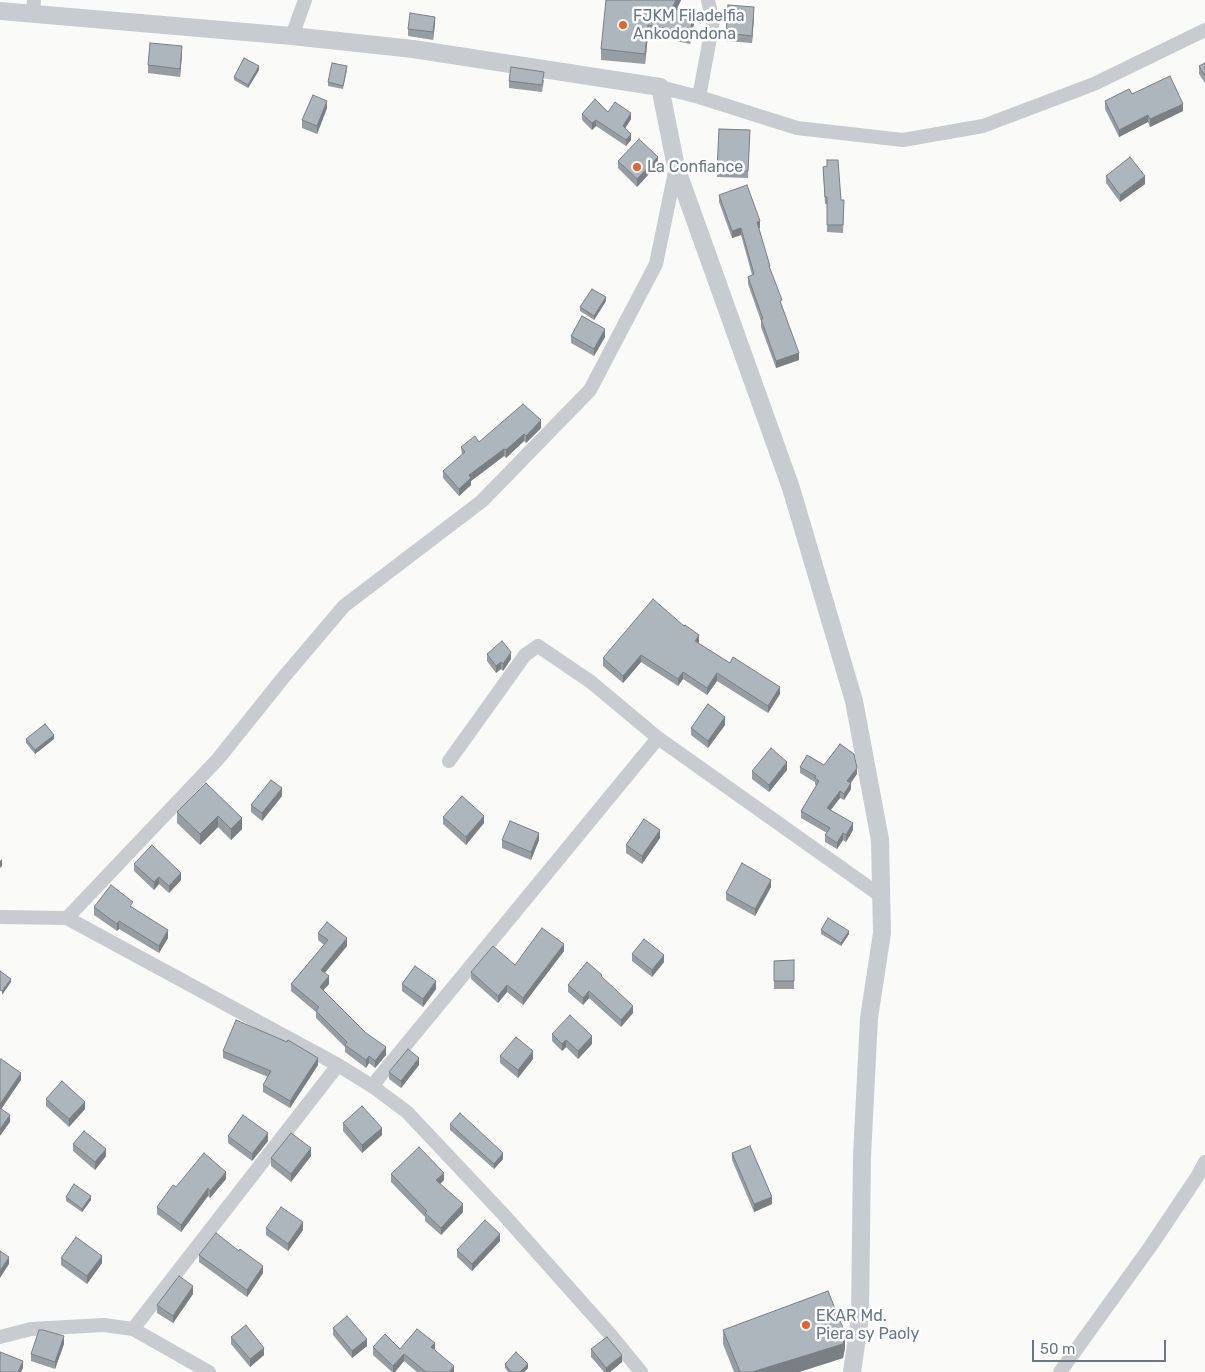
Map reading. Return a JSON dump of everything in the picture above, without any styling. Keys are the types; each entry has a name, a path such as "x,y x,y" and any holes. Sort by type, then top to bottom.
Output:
{"street":[{"path":"292,36 305,0"},
{"path":"699,98 713,22 708,0"},
{"path":"0,11 33,7 413,49 660,87 797,128 903,140 983,126 1094,84 1205,30"},
{"path":"660,87 676,167 791,488 854,702 880,840 882,933 869,1018 862,1156 860,1317 852,1372"},
{"path":"67,918 218,759 344,606 482,501 590,390 656,264 676,167"},
{"path":"449,761 525,655 538,646 591,682 658,738 881,896"},
{"path":"372,1086 658,738"},
{"path":"0,918 67,918 338,1065 372,1086 407,1112 503,1214 609,1333 641,1372"},
{"path":"133,1329 338,1065"},
{"path":"1060,1372 1150,1248 1205,1162"},
{"path":"0,1337 31,1329 104,1326 133,1329 209,1372"}],"building":[{"path":"606,0 676,0 672,8 694,13 690,33 648,25 645,54 601,49"},
{"path":"728,5 754,7 752,36 726,33"},
{"path":"410,13 435,17 433,32 408,29"},
{"path":"150,43 182,46 180,69 148,65"},
{"path":"244,58 259,66 248,85 234,77"},
{"path":"332,63 347,66 343,86 328,82"},
{"path":"1205,63 1205,76 1199,66"},
{"path":"511,67 544,72 542,85 509,81"},
{"path":"1170,76 1183,104 1150,119 1148,115 1119,130 1105,101 1129,89 1132,94"},
{"path":"313,95 327,101 317,126 302,120"},
{"path":"595,99 608,112 615,102 631,113 623,126 631,134 626,140 596,120 592,123 582,114"},
{"path":"719,129 750,130 748,171 717,170"},
{"path":"639,139 658,157 637,179 618,161"},
{"path":"1130,157 1145,176 1120,195 1106,176"},
{"path":"827,160 838,160 841,200 844,200 843,225 827,225 827,197 825,197 823,167 827,166"},
{"path":"747,185 760,221 757,222 769,266 799,353 776,361 748,277 754,274 741,228 732,231 719,195"},
{"path":"592,289 606,297 594,316 580,307"},
{"path":"582,316 605,329 594,349 571,336"},
{"path":"523,404 541,420 526,436 524,434 506,450 504,449 469,475 471,478 459,489 443,471 465,452 461,447 475,436 479,442"},
{"path":"653,599 684,626 699,635 695,641 730,663 733,657 780,687 768,706 717,673 707,688 683,672 678,679 641,655 623,676 603,658"},
{"path":"502,641 511,652 503,664 501,662 496,666 487,654"},
{"path":"708,704 725,717 708,741 691,728"},
{"path":"45,724 54,735 35,750 26,739"},
{"path":"840,744 854,754 857,768 847,781 851,783 844,794 840,791 827,808 853,823 846,835 843,833 837,843 825,835 830,828 801,811 819,781 815,778 816,776 800,767 807,755 824,765"},
{"path":"771,748 787,762 769,785 752,771"},
{"path":"271,780 282,788 262,813 251,805"},
{"path":"206,783 242,818 231,829 218,816 200,834 177,812"},
{"path":"462,796 484,816 466,837 443,817"},
{"path":"644,819 660,830 642,856 626,845"},
{"path":"510,821 539,833 531,852 502,840"},
{"path":"152,845 181,873 169,886 159,877 154,882 134,864"},
{"path":"742,863 771,880 755,909 726,893"},
{"path":"111,885 133,902 130,906 168,930 159,946 119,921 117,924 94,907"},
{"path":"828,918 849,931 841,943 821,930"},
{"path":"327,922 347,938 321,970 329,976 320,987 366,1033 386,1047 375,1061 369,1056 366,1060 345,1045 347,1042 316,1011 319,1007 291,984 328,940 318,933"},
{"path":"542,928 564,944 523,998 507,985 498,996 471,972 493,946 515,965"},
{"path":"644,939 664,955 652,970 632,954"},
{"path":"794,960 794,981 774,981 774,961"},
{"path":"587,962 633,1006 621,1020 589,991 583,998 568,985"},
{"path":"415,966 436,981 423,999 402,984"},
{"path":"0,971 11,979 2,991 0,990"},
{"path":"570,1015 592,1036 578,1051 566,1040 562,1044 552,1034"},
{"path":"236,1020 287,1042 288,1040 318,1058 290,1101 263,1085 271,1071 223,1051"},
{"path":"516,1037 533,1051 518,1070 500,1056"},
{"path":"408,1049 419,1058 401,1081 389,1072"},
{"path":"1,1059 21,1073 0,1104 0,1061"},
{"path":"62,1081 85,1102 69,1119 46,1099"},
{"path":"362,1106 382,1128 362,1145 343,1123"},
{"path":"0,1108 10,1115 0,1129"},
{"path":"460,1113 503,1153 494,1164 450,1124"},
{"path":"243,1115 268,1133 252,1154 228,1136"},
{"path":"84,1131 106,1149 95,1162 73,1144"},
{"path":"291,1133 311,1148 291,1174 271,1158"},
{"path":"750,1146 772,1197 754,1204 732,1153"},
{"path":"419,1147 444,1173 436,1180 463,1204 441,1228 425,1213 427,1211 391,1174"},
{"path":"204,1153 226,1172 210,1191 208,1188 181,1225 157,1207 173,1185 176,1187"},
{"path":"74,1184 91,1196 82,1209 66,1197"},
{"path":"281,1207 303,1222 288,1244 266,1228"},
{"path":"485,1220 500,1234 472,1264 457,1250"},
{"path":"216,1233 239,1251 240,1249 263,1266 247,1290 199,1255"},
{"path":"76,1237 102,1256 87,1276 61,1258"},
{"path":"0,1251 9,1257 0,1271"},
{"path":"179,1276 193,1286 173,1316 157,1305"},
{"name":"EKAR Md. Piera sy Paoly","path":"828,1291 845,1333 843,1344 752,1372 740,1372 723,1330"},
{"path":"347,1316 367,1339 352,1351 333,1328"},
{"path":"246,1325 264,1348 250,1359 231,1337"},
{"path":"417,1329 435,1343 431,1347 454,1366 449,1372 426,1372 404,1354 393,1366 373,1347 385,1334 400,1349"},
{"path":"39,1330 64,1336 55,1362 31,1354"},
{"path":"607,1337 622,1355 606,1368 591,1349"},
{"path":"0,1352 23,1361 18,1372 0,1372"},
{"path":"516,1352 528,1364 520,1372 511,1372 505,1364"}],"place":[{"name":"FJKM Filadelfia Ankodondona","path":"623,25"},
{"name":"La Confiance","path":"637,167"},
{"name":"EKAR Md. Piera sy Paoly","path":"806,1325"}]}
